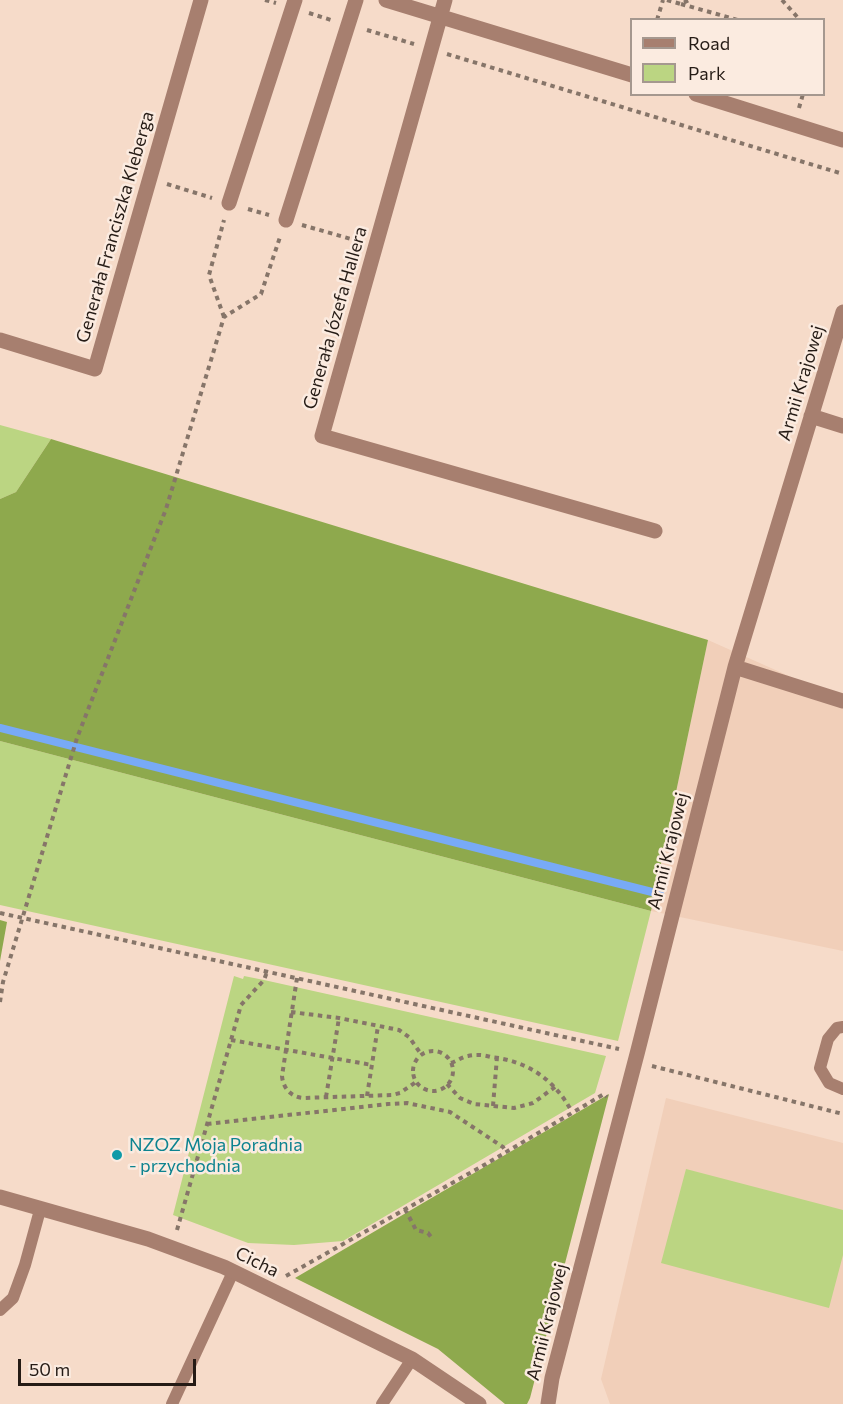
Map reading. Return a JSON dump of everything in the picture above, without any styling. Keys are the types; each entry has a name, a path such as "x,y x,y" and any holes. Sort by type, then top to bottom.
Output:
{"street":[{"name":"Generała Franciszka Kleberga","path":"0,340 94,369 201,0"},
{"path":"286,220 356,0"},
{"path":"386,0 630,74"},
{"name":"Generała Józefa Hallera","path":"445,0 322,436 655,531"},
{"path":"229,203 293,4"},
{"path":"702,96 843,140"},
{"name":"Armii Krajowej","path":"548,1404 554,1367 637,1054 735,667 843,312"},
{"path":"811,416 843,426"},
{"path":"735,667 843,701"},
{"name":"Cicha","path":"0,1197 148,1239 233,1272 412,1359 479,1404"}],"lane":[{"path":"843,1027 837,1028 828,1040 820,1068 829,1083 843,1089"},
{"path":"0,1310 14,1298 40,1209"},
{"path":"172,1404 233,1272"},
{"path":"382,1404 412,1359"}],"path":[{"path":"265,0 293,4 348,25 843,174"},
{"path":"658,18 665,0 731,18"},
{"path":"681,4 689,0"},
{"path":"782,0 798,18"},
{"path":"799,109 802,96"},
{"path":"149,179 375,246"},
{"path":"0,1002 3,982 77,738 166,509 224,317 209,274 229,203"},
{"path":"224,317 261,294 286,220"},
{"path":"0,913 637,1054"},
{"path":"176,1234 241,1005 264,980 267,972"},
{"path":"297,978 282,1076 282,1082 288,1091 297,1098 367,1096 400,1093 416,1082"},
{"path":"291,1012 391,1027 404,1033 421,1054"},
{"path":"326,1097 339,1018"},
{"path":"367,1096 378,1026"},
{"path":"231,1040 372,1065"},
{"path":"437,1051 444,1054 451,1063 452,1075 447,1084 436,1090 428,1090 416,1082 413,1066 421,1054 437,1051"},
{"path":"451,1063 467,1056 478,1055 497,1057 526,1065 555,1087 571,1110"},
{"path":"492,1106 497,1057"},
{"path":"652,1066 843,1114"},
{"path":"447,1084 465,1101 514,1108 528,1106 555,1087"},
{"path":"283,1278 506,1152 571,1110 604,1094 610,1099 613,1089"},
{"path":"207,1124 388,1104 407,1104 450,1112 503,1147 506,1152"},
{"path":"405,1209 416,1230 428,1233 431,1238"}],"shaded area":[{"path":"708,640 843,700 843,951 651,911"},
{"path":"666,1098 843,1143 843,1404 610,1404 601,1379"}],"green space":[{"path":"0,425 51,439 16,492 0,499"},
{"path":"51,439 708,640 651,911 0,741 0,499 16,492"},
{"path":"0,741 651,911 618,1041 0,905"},
{"path":"0,920 7,922 0,961"},
{"path":"234,976 264,980 606,1056 595,1093 343,1241 294,1245 248,1243 173,1215"},
{"path":"609,1094 527,1404 505,1404 438,1349 295,1278"},
{"path":"686,1169 843,1210 843,1255 829,1308 661,1263"}],"waterway":[{"path":"0,728 660,894"}],"place":[{"name":"NZOZ Moja Poradnia - przychodnia","path":"117,1155"}]}
